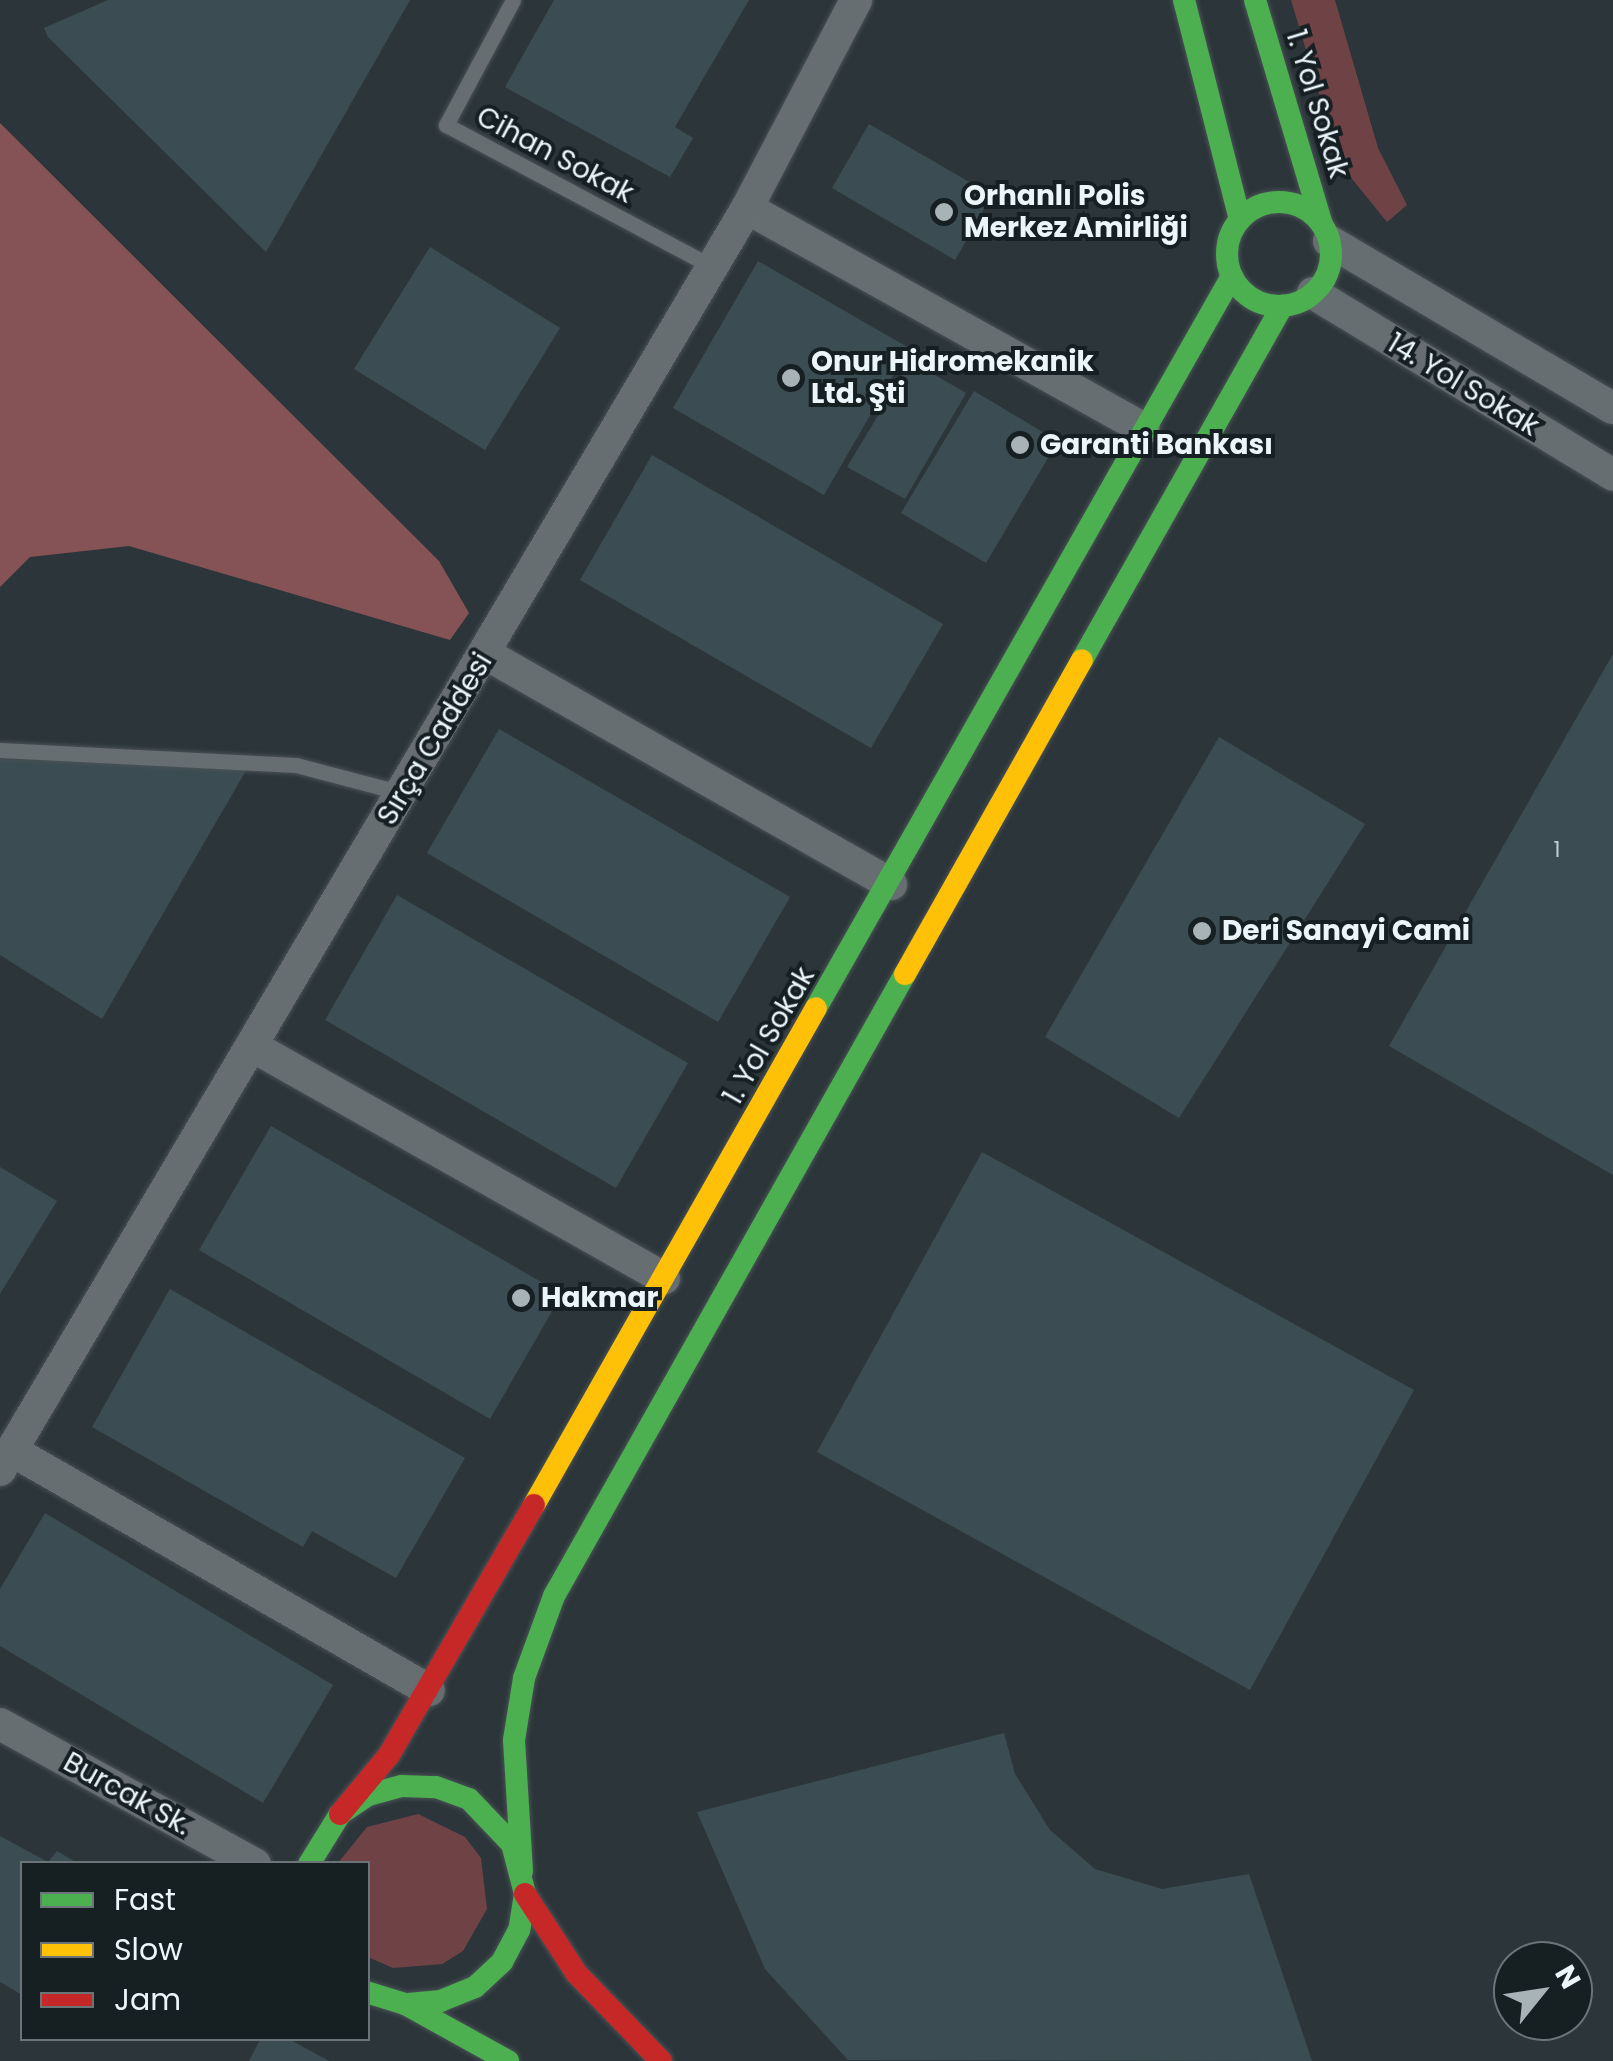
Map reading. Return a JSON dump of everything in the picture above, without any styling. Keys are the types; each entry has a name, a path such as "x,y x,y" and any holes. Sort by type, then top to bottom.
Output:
{"main road":[{"name":"1. Yol Sokak","path":"311,1861 430,1690 891,884 1232,276 1227,246 1240,219 1184,0"},
{"name":"1. Yol Sokak","path":"405,2004 442,2001 474,1987 502,1962 519,1930 523,1883 513,1812 514,1740 524,1678 554,1596 1298,300 1328,270 1326,233 1255,0"},
{"name":"1. Yol Sokak","path":"1240,219 1283,202 1326,233"},
{"path":"1232,276 1252,299 1298,300"},
{"name":"1. Yol Sokak","path":"340,1814 368,1794 402,1786 436,1787 469,1799 496,1821 523,1883 576,1974 661,2061"},
{"name":"1. Yol Sokak","path":"370,1994 405,2004 508,2061"}],"street":[{"name":"Sırça Caddesi","path":"6,1460 747,208 856,0"},
{"path":"747,208 1144,429"},
{"name":"14. Yol Sokak","path":"1326,233 1613,408"},
{"name":"14. Yol Sokak","path":"1298,300 1613,475"},
{"path":"486,654 891,884"},
{"path":"252,1046 664,1278"},
{"path":"6,1460 430,1690"},
{"name":"Burcak Sk.","path":"0,1724 250,1861"}],"lane":[{"name":"Cihan Sokak","path":"513,0 446,124 712,267"},
{"path":"0,750 296,764 402,793"}],"shaded area":[{"path":"1291,0 1335,0 1378,148 1407,205 1387,222 1340,164"},
{"path":"0,123 439,561 469,613 450,640 129,546 30,557 0,587"},
{"path":"418,1814 465,1837 481,1858 487,1909 463,1951 442,1964 393,1968 370,1958 370,1861 340,1861 367,1827"}],"building":[{"path":"108,0 410,0 266,252 48,37 44,28"},
{"path":"554,0 749,0 675,127 693,138 670,177 505,87"},
{"path":"869,124 992,195 955,260 832,188"},
{"path":"430,247 560,328 485,450 354,369"},
{"name":"Onur Hidromekanik Ltd. Şti","path":"758,261 909,348 824,495 673,408"},
{"path":"911,361 966,393 905,499 847,467"},
{"path":"974,391 1058,441 986,563 901,513"},
{"path":"652,455 943,624 871,748 580,580"},
{"path":"1613,654 1613,1175 1389,1046"},
{"path":"499,729 790,897 718,1022 427,853"},
{"name":"Deri Sanayi Cami","path":"1219,737 1365,824 1179,1118 1045,1037"},
{"path":"0,759 248,767 102,1019 0,955"},
{"path":"397,895 688,1063 616,1188 325,1020"},
{"path":"271,1126 562,1294 490,1419 199,1250"},
{"path":"982,1152 1414,1390 1250,1690 817,1452"},
{"path":"0,1167 57,1201 0,1294"},
{"path":"170,1289 465,1458 396,1578 312,1531 303,1547 92,1427"},
{"path":"45,1513 333,1685 263,1803 0,1646 0,1589"},
{"path":"1004,1733 1015,1774 1050,1830 1095,1869 1162,1889 1249,1874 1312,2061 848,2060 765,1969 697,1812"},
{"path":"0,1836 46,1861 20,1861 20,1994 0,1982"},
{"path":"57,1851 74,1861 49,1861"},
{"path":"259,2041 292,2041 329,2061 249,2061"}],"traffic: fast":[{"path":"1184,0 1240,219"},
{"path":"1255,0 1322,225"},
{"path":"1279,202 1299,206 1316,217 1327,234 1331,254 1327,274 1316,291 1299,302 1279,306 1259,302 1242,291 1231,274 1227,254 1231,234 1242,217 1259,206 1279,202"},
{"path":"816,1008 1232,276"},
{"path":"1082,660 1282,306"},
{"path":"522,1871 514,1740 524,1678 554,1596 905,974"},
{"path":"311,1861 340,1814 368,1795 402,1786 436,1787 469,1799 512,1844 525,1894 519,1930 502,1962 475,1987 441,2001 405,2004 370,1994"},
{"path":"405,2004 508,2061"}],"traffic: slow":[{"path":"905,974 1082,660"},
{"path":"534,1505 816,1008"}],"traffic: jam":[{"path":"340,1814 389,1755 534,1505"},
{"path":"525,1894 577,1974 661,2061"}],"place":[{"name":"Orhanlı Polis Merkez Amirliği","path":"944,212"},
{"name":"Onur Hidromekanik Ltd. Şti","path":"791,378"},
{"name":"Garanti Bankası","path":"1020,445"},
{"name":"Deri Sanayi Cami","path":"1202,931"},
{"name":"Hakmar","path":"521,1298"}]}
